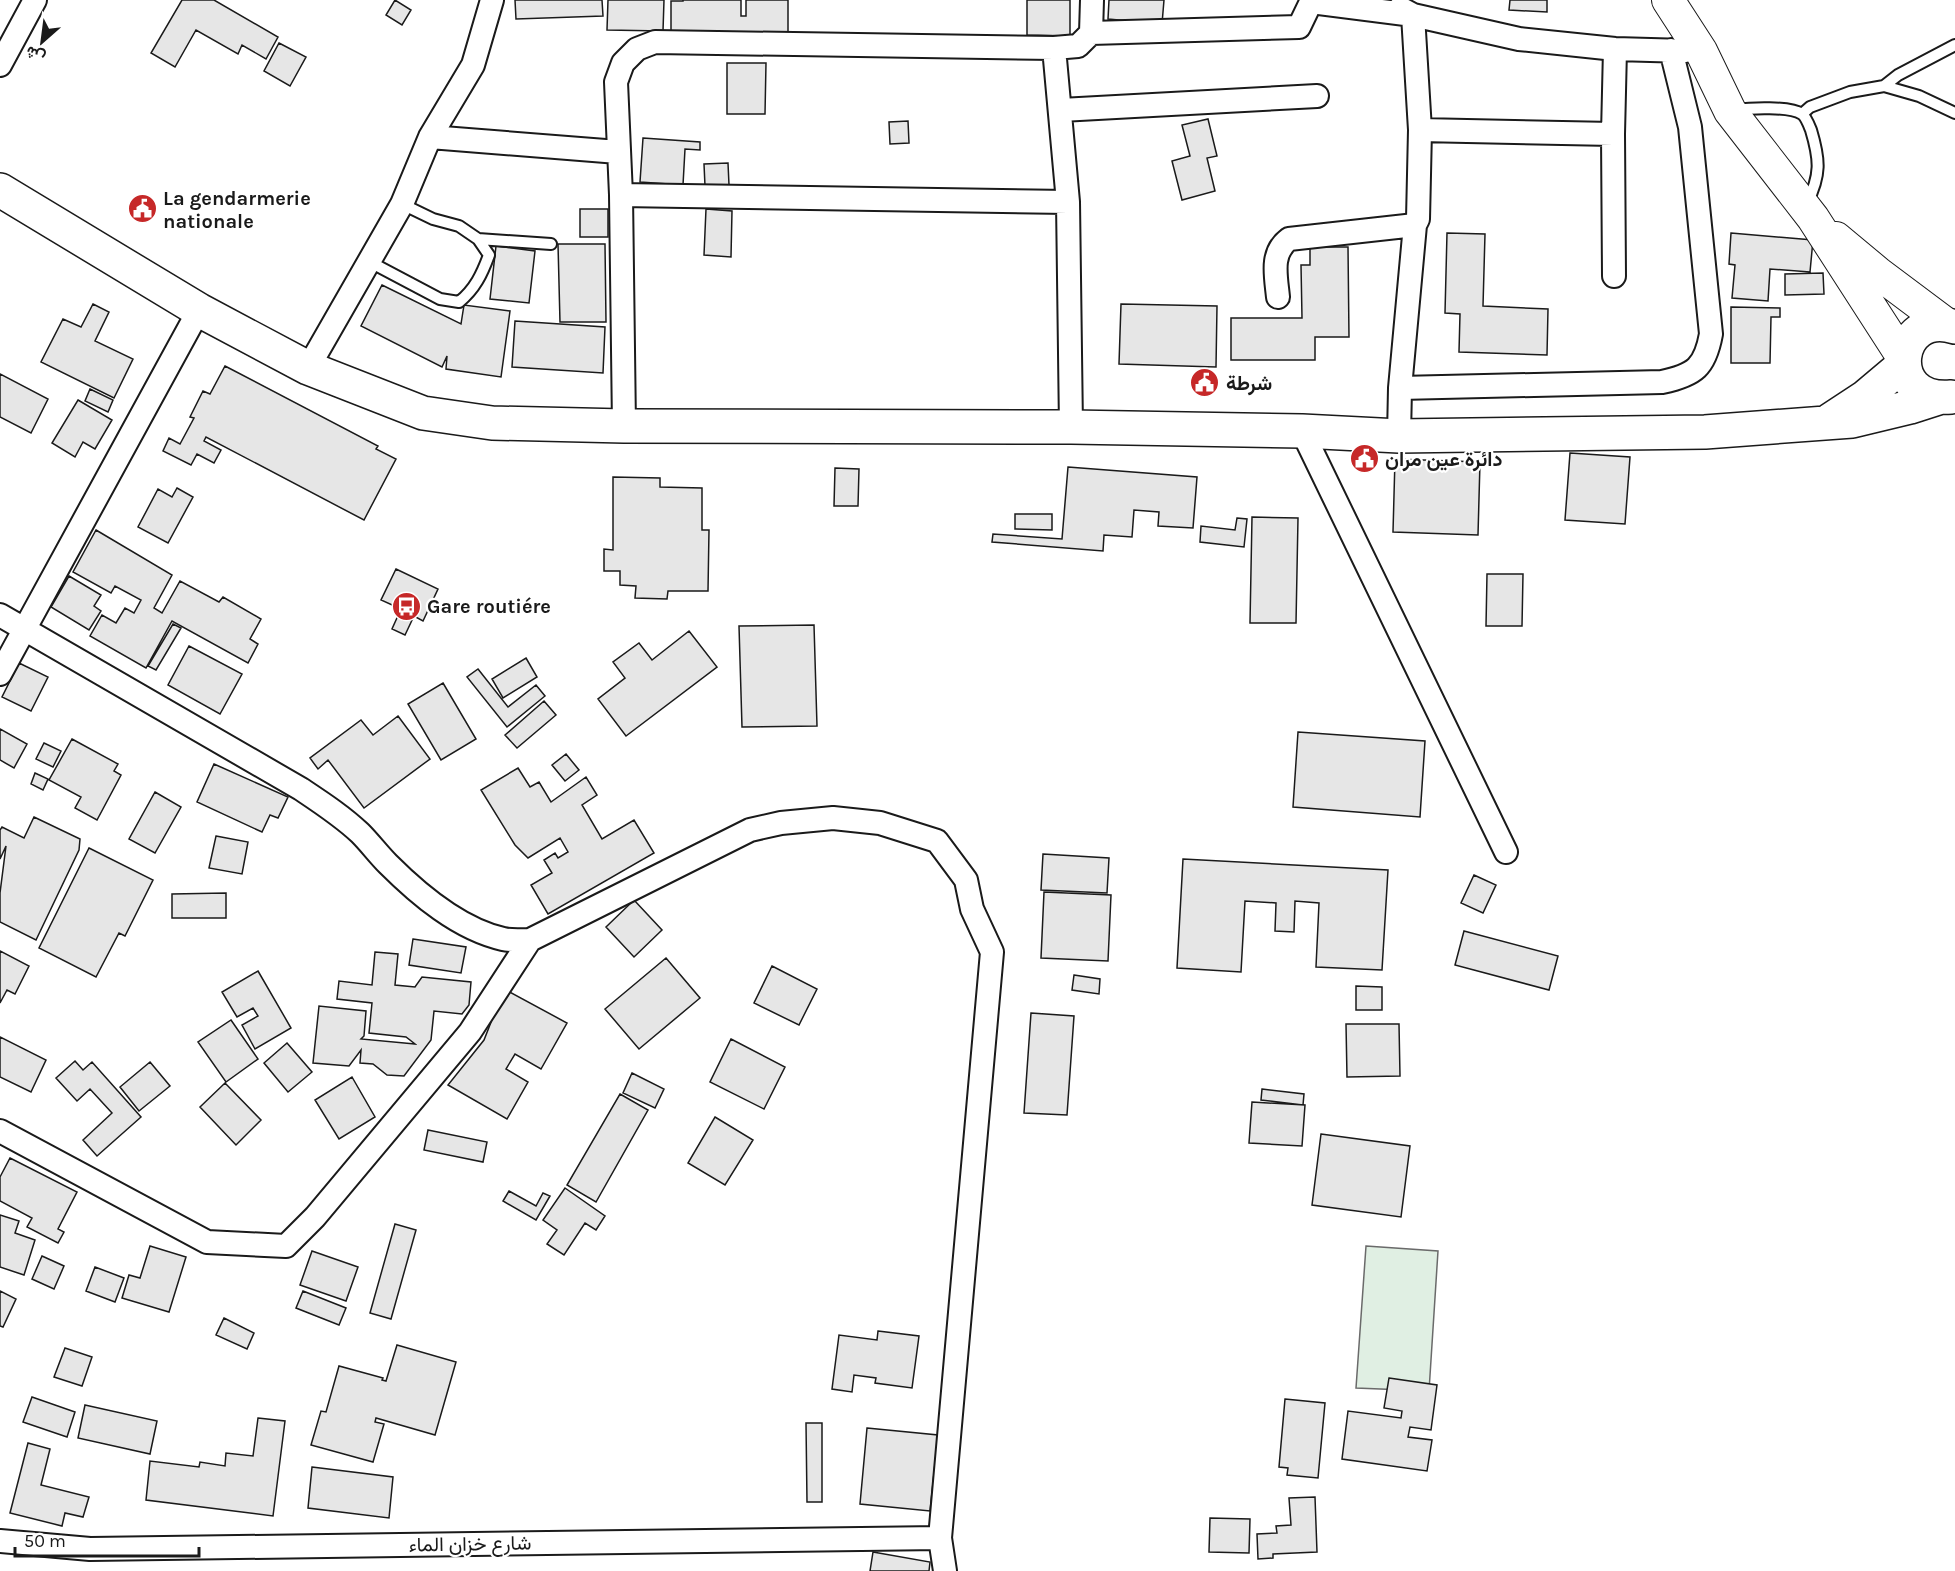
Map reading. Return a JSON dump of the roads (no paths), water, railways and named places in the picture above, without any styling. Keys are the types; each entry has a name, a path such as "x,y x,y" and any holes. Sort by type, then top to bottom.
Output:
{"main road":[{"path":"1668,0 1686,51 1809,213 1903,362 1906,375 1914,386 1925,394 1950,398"},
{"path":"0,190 199,310 308,368 423,413 492,423 624,426 1071,427 1302,431 1399,436 1705,432 1823,424 1881,415 1950,398"},
{"path":"1809,213 1878,273 1951,325"},
{"path":"1823,424 1865,397 1903,362 1909,341 1916,333 1936,324 1951,325"}],"street":[{"path":"0,65 6,41 35,0"},
{"path":"308,368 402,204 430,137 473,65 492,0"},
{"path":"624,426 621,195 616,82 623,63 637,49 655,42 1054,48 1078,46 1091,33 1092,0"},
{"path":"1385,0 1413,15"},
{"path":"1091,33 1299,27 1311,1 1413,15 1519,39 1615,49 1686,51 1690,127 1711,334 1707,352 1697,368 1684,377 1662,382 1400,388"},
{"path":"1399,436 1400,388 1415,225 1418,219 1420,130 1413,15"},
{"path":"1054,48 1068,202 1071,427"},
{"path":"1614,276 1615,49"},
{"path":"1061,110 1317,96"},
{"path":"1420,130 1613,134"},
{"path":"430,137 618,152"},
{"path":"621,195 1068,202"},
{"path":"1278,297 1275,258 1278,249 1289,239 1415,225"},
{"path":"0,674 199,310"},
{"path":"1302,431 1506,852"},
{"path":"0,615 301,789 336,813 362,835 388,864 422,895 459,921 504,939 530,940 750,830 781,823 833,818 880,822 937,841 966,880 972,909 992,952 940,1539 945,1571"},
{"path":"0,1131 207,1242 286,1246 315,1218 470,1032 530,940"},
{"name":"شارع خزان الماء","path":"0,1541 90,1549 940,1539"}],"lane":[{"path":"1884,86 1898,75 1955,45"},
{"path":"1802,114 1810,107 1850,92 1884,86 1919,96 1955,113"},
{"path":"1730,111 1756,107 1789,110 1802,114 1808,124 1819,162 1809,213"},
{"path":"370,262 440,300 459,302 470,293 481,277 489,255 478,239 459,226 433,219 402,204"},
{"path":"478,239 551,244"}],"place":[{"name":"La gendarmerie nationale","path":"142,209"},
{"name":"شرطة","path":"1205,383"},
{"name":"دائرة عين مران","path":"1364,459"},
{"name":"Gare routiére","path":"406,606"}]}
